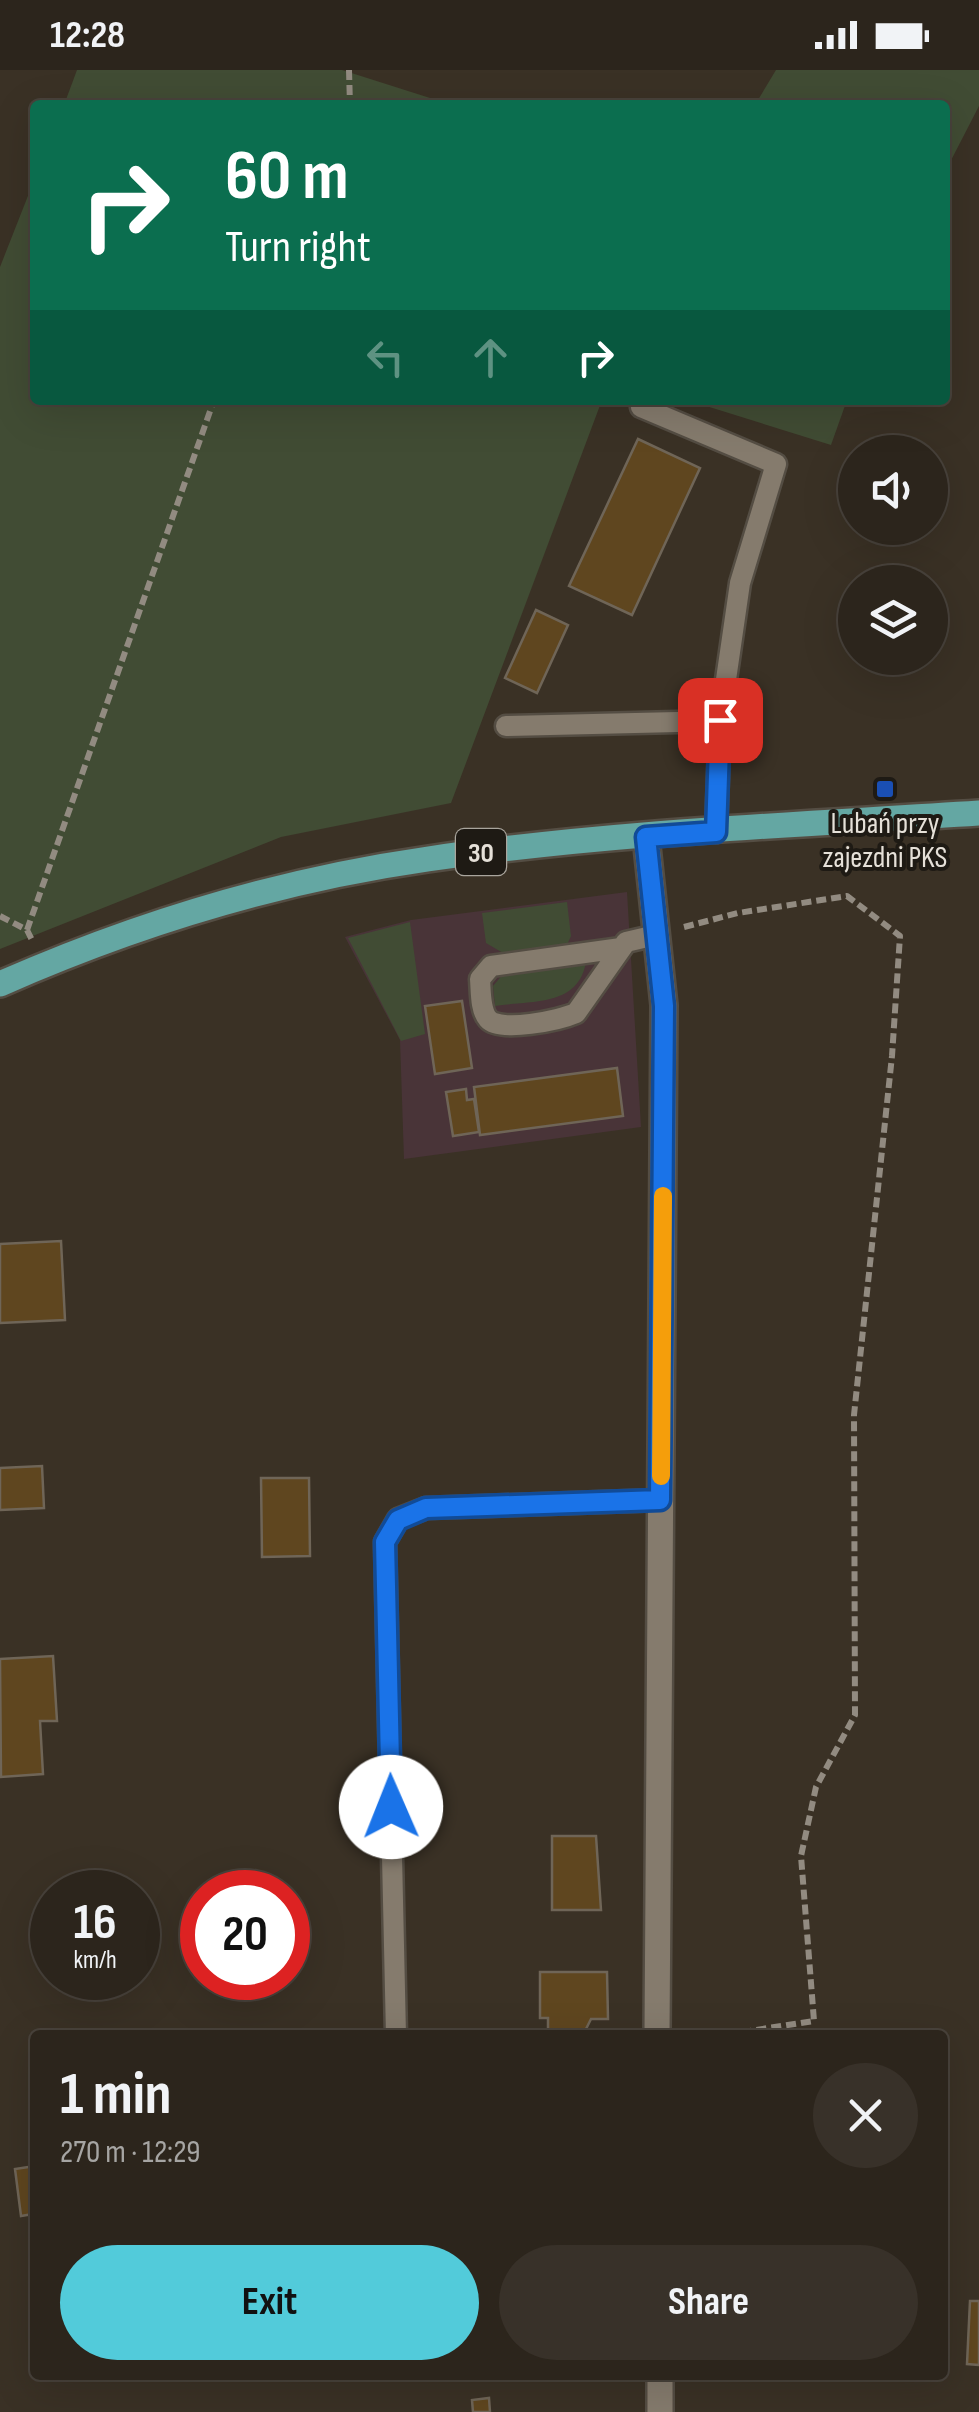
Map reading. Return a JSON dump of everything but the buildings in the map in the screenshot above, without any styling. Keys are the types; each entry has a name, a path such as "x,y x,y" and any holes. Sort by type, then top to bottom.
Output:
{"main road":[{"name":"30","path":"0,984 138,930 294,885 427,859 646,837 979,813"}],"street":[{"path":"646,837 664,1006 657,2030"},
{"path":"660,2380 660,2412"}],"lane":[{"path":"641,407 776,464 740,584 720,720 716,832"},
{"path":"506,726 720,720"},
{"path":"620,948 491,966 480,979 485,1015 494,1024 510,1026 576,1014 620,948 633,938 656,934"},
{"path":"396,2030 385,1542 398,1520 426,1508 660,1500"}],"path":[{"path":"349,70 350,100"},
{"path":"27,930 212,405"},
{"path":"656,934 738,914 847,896 900,936 892,1056 854,1415 855,1715 816,1787 801,1856 814,2022 758,2030"},
{"path":"0,916 27,930 43,965"}],"shaded area":[{"path":"627,892 641,1127 404,1159 400,1040 345,937 411,920"}],"green space":[{"path":"77,70 342,70 436,100 66,100"},
{"path":"776,70 979,70 979,106 950,162 950,100 758,100"},
{"path":"30,191 30,405 600,405 451,803 281,837 0,949 0,267"},
{"path":"703,405 845,405 831,445"},
{"path":"567,902 571,936 567,945 503,953 486,943 482,913"},
{"path":"410,922 425,1034 401,1041 348,938"},
{"path":"586,962 581,977 564,994 495,1006 493,986 504,973"}],"slow traffic":[{"path":"661,1476 663,1196"}],"place":[{"name":"Lubań przy zajezdni PKS","path":"885,789"}],"route":[{"path":"391,1807 385,1542 398,1520 426,1508 660,1500 664,1006 646,837 716,832 720,720"}]}
